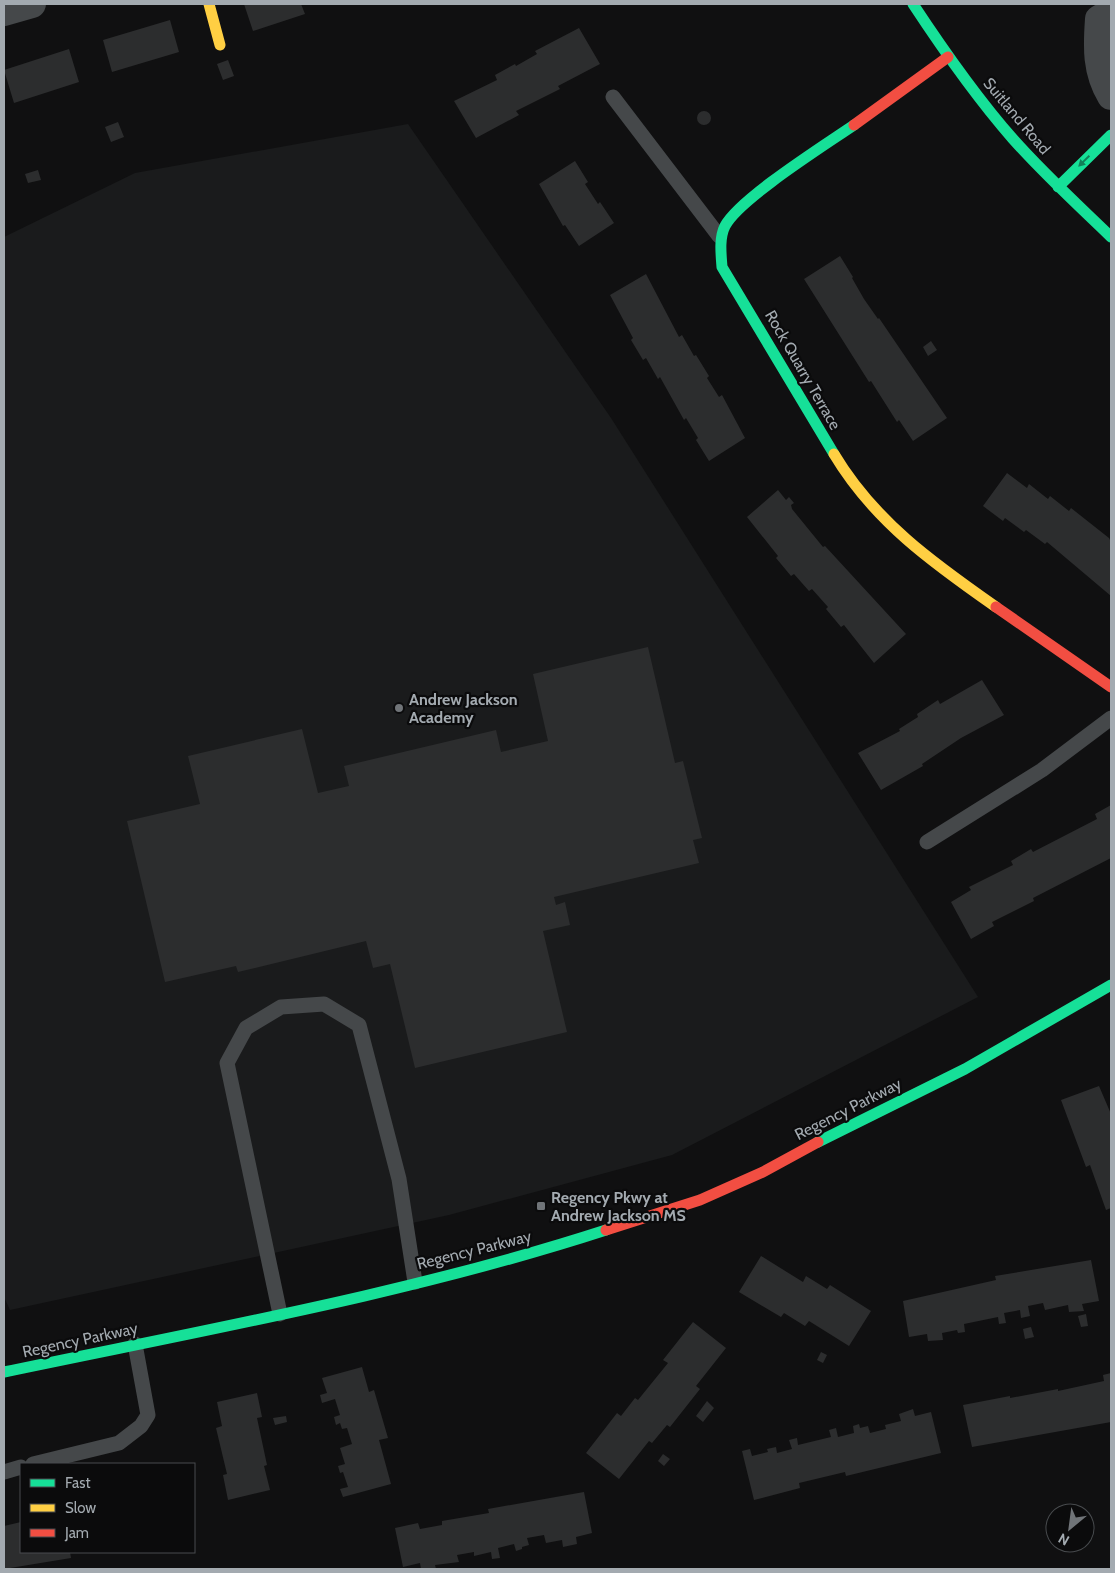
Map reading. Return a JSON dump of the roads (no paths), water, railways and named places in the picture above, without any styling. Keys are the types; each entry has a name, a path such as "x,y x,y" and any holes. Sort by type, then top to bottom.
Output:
{"street":[{"path":"4,12 32,4"},
{"path":"208,4 220,45"},
{"name":"Suitland Road","path":"913,4 948,57 1013,139 1058,187 1109,231"},
{"path":"1111,12 1100,19 1096,51 1106,87 1111,96"},
{"path":"719,236 730,216 751,198 948,57"},
{"path":"1058,187 1111,135"},
{"name":"Rock Quarry Terrace","path":"719,236 722,267 850,481 897,533 953,577 1111,687"},
{"name":"Regency Parkway","path":"4,1372 280,1314 415,1282 551,1248 700,1200 763,1172 845,1127 965,1069 1020,1036 1111,986"}],"lane":[{"path":"613,97 719,236"},
{"path":"928,842 1042,770 1111,718"},
{"path":"280,1314 227,1063 246,1028 281,1007 324,1004 359,1025 399,1179 415,1282"},
{"path":"37,1463 119,1443 141,1426 148,1415 135,1344"},
{"path":"4,1472 20,1467"}],"place":[{"name":"Andrew Jackson Academy","path":"399,708"},
{"name":"Regency Pkwy at Andrew Jackson MS","path":"541,1206"}]}
